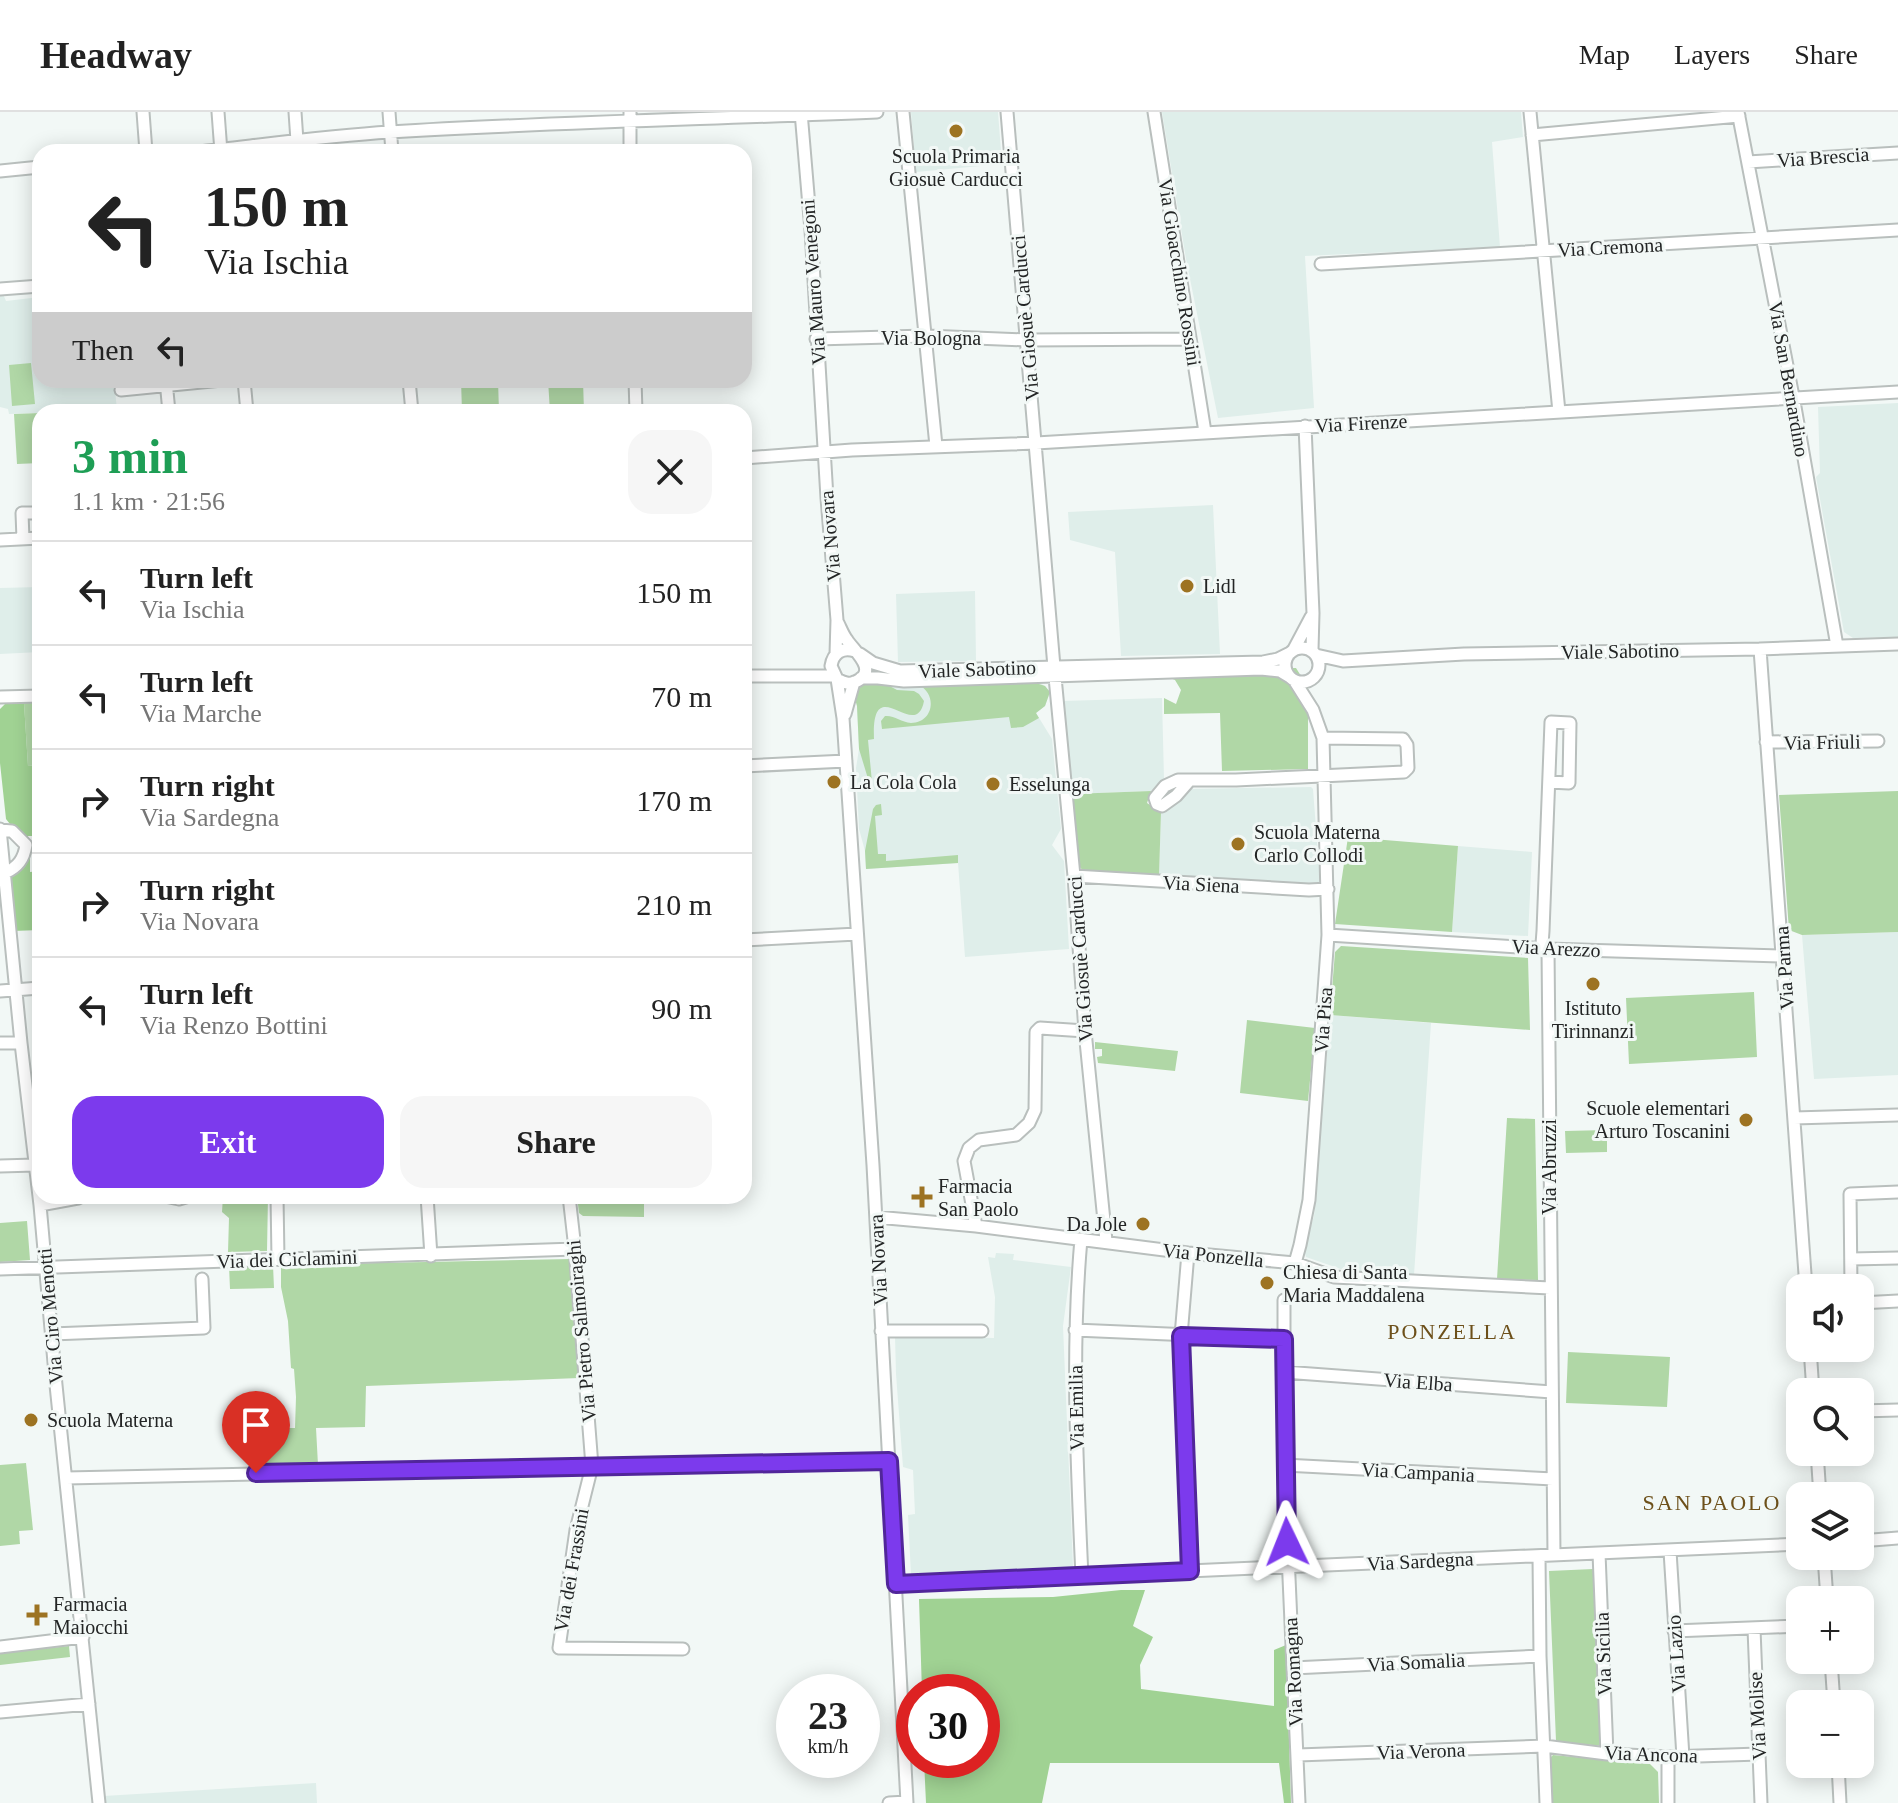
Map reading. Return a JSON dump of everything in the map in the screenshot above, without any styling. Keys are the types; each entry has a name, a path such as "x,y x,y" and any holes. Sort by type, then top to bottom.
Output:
{"street":[{"path":"143,112 145,144"},
{"path":"218,112 220,144"},
{"path":"295,112 297,141"},
{"path":"389,112 391,144"},
{"path":"274,144 390,132 630,116 877,112"},
{"path":"903,112 936,446"},
{"name":"Via Giosuè Carducci","path":"1007,112 1085,1031 1106,1241"},
{"name":"Via Gioacchino Rossini","path":"1154,112 1205,432"},
{"path":"1530,112 1559,412"},
{"name":"Via Mauro Venegoni","path":"801,114 824,452"},
{"path":"1532,135 1739,114"},
{"name":"Via San Bernardino","path":"1739,114 1837,646"},
{"path":"630,116 630,144"},
{"name":"Via Brescia","path":"1748,162 1898,153"},
{"path":"0,171 32,168"},
{"name":"Via Cremona","path":"1321,264 1898,230"},
{"path":"0,289 32,287"},
{"name":"Via Bologna","path":"816,339 926,336 1027,340 1190,339"},
{"path":"121,390 134,388"},
{"name":"Via Firenze","path":"752,457 1898,392"},
{"path":"1305,426 1313,613 1314,653 1319,660 1316,673 1305,681 1292,678 1286,671 1285,662 1313,613"},
{"name":"Via Novara","path":"824,452 837,620 834,658"},
{"path":"23,539 22,513 32,513"},
{"path":"0,540 32,538"},
{"name":"Via Novara","path":"837,620 847,641 858,652"},
{"name":"Viale Sabotino","path":"1314,653 1343,661 1464,654 1898,644"},
{"path":"1292,651 1300,648 1314,653"},
{"path":"752,676 835,677 845,683 858,680 865,668 858,652 845,649 834,658 799,675"},
{"name":"Via Parma","path":"1760,649 1805,1274"},
{"name":"Viale Sabotino","path":"858,680 878,678 904,681 1263,662 1278,659 1292,651"},
{"name":"Viale Sabotino","path":"858,652 874,664 900,671 1261,669 1280,671 1292,678"},
{"path":"834,658 831,666 835,677"},
{"name":"Viale Sabotino","path":"1316,673 1343,661"},
{"name":"Via Pisa","path":"1313,710 1316,673"},
{"name":"Via Novara","path":"835,677 843,718 876,1217 907,1802"},
{"name":"Via Pisa","path":"1292,678 1313,710 1323,738 1328,889 1328,935 1309,1200 1295,1263"},
{"name":"Via Novara","path":"843,718 858,680"},
{"path":"0,697 32,696"},
{"name":"Via Abruzzi","path":"1549,782 1569,783 1570,723 1551,722 1542,944 1548,949 1554,1555"},
{"path":"1190,780 1404,772 1408,768 1407,745 1403,739 1323,738"},
{"name":"Via Friuli","path":"1766,742 1878,741"},
{"path":"752,766 846,761"},
{"path":"0,829 12,831 26,845 20,862 5,873"},
{"name":"Via Ciro Menotti","path":"0,829 32,1139"},
{"name":"Via Siena","path":"1074,876 1328,889"},
{"path":"752,940 857,934"},
{"name":"Via Arezzo","path":"1328,935 1548,949 1783,956"},
{"path":"0,991 32,989"},
{"path":"976,1226 964,1161 969,1148 979,1140 1016,1135 1029,1123 1035,1110 1036,1032 1040,1028 1085,1031"},
{"path":"0,1043 21,1043"},
{"path":"1794,1118 1898,1115"},
{"path":"0,1166 32,1165"},
{"path":"1851,1274 1850,1194 1898,1192"},
{"path":"40,1205 45,1204"},
{"path":"277,1204 278,1259"},
{"path":"428,1204 431,1256"},
{"name":"Via Pietro Salmoiraghi","path":"570,1204 592,1466"},
{"name":"Via Ciro Menotti","path":"40,1205 99,1803"},
{"name":"Via Ponzella","path":"876,1217 1295,1263 1334,1277 1550,1288"},
{"name":"Via Emilia","path":"1081,1239 1074,1406 1082,1577"},
{"name":"Via dei Ciclamini","path":"0,1269 575,1249"},
{"path":"1188,1253 1181,1336 1190,1571"},
{"path":"1851,1259 1898,1258"},
{"name":"Via dei Ciclamini","path":"52,1334 204,1328 202,1279"},
{"name":"Via Romagna","path":"1284,1300 1284,1465 1299,1803"},
{"path":"1874,1302 1898,1301"},
{"path":"1075,1330 1284,1339"},
{"path":"881,1331 982,1331"},
{"name":"Via Elba","path":"1284,1372 1552,1392"},
{"path":"1874,1411 1898,1410"},
{"path":"66,1478 889,1461"},
{"name":"Via Campania","path":"1284,1465 1553,1479"},
{"name":"Via dei Frassini","path":"592,1466 576,1530 559,1648 683,1649"},
{"path":"1874,1540 1898,1538"},
{"name":"Via Sardegna","path":"896,1584 1190,1571 1288,1572 1786,1544"},
{"name":"Via Lazio","path":"1670,1551 1683,1757"},
{"name":"Via Sicilia","path":"1599,1553 1607,1754"},
{"path":"1539,1556 1546,1803"},
{"path":"1674,1631 1786,1627"},
{"name":"Via Molise","path":"1754,1629 1761,1803"},
{"path":"0,1647 83,1637"},
{"name":"Via Somalia","path":"1293,1668 1540,1656"},
{"path":"0,1712 89,1704"},
{"name":"Via Ancona","path":"1544,1746 1607,1754 1668,1757 1759,1754"},
{"name":"Via Verona","path":"1298,1755 1544,1746"},
{"path":"1668,1757 1668,1803"},
{"path":"1839,1778 1840,1803"},
{"path":"889,1803 907,1802"}],"shaded area":[{"name":"Scuola Primaria Giosuè Carducci","path":"911,112 998,112 1002,164 916,172"},
{"path":"1162,112 1521,112 1523,137 1492,142 1500,247 1305,256 1314,408 1218,418 1186,259"},
{"path":"0,294 6,301 32,298 32,388 115,388 116,404 32,404 32,413 9,414 8,409 0,407"},
{"path":"1898,403 1898,637 1853,638 1844,632 1816,477 1820,473 1818,407"},
{"path":"1213,505 1220,654 1121,656 1115,552 1070,540 1068,512"},
{"path":"32,587 32,652 0,654 0,588"},
{"path":"975,591 976,661 898,662 896,594"},
{"path":"1038,682 1050,692 1045,706 1036,713 1052,739 1061,829 1052,845 1064,861 1069,949 965,957 958,863 866,869 859,829 856,768 859,749 854,695 865,683"},
{"path":"1162,698 1164,779 1151,791 1071,794 1063,701"},
{"name":"Scuola Materna Carlo Collodi","path":"1311,787 1320,881 1315,886 1159,876 1161,812 1169,808 1186,789"},
{"path":"1458,846 1532,852 1528,936 1452,932"},
{"path":"1898,932 1898,1075 1814,1079 1802,935"},
{"path":"1330,1015 1431,1023 1414,1275 1361,1276 1306,1257 1304,1250 1314,1216"},
{"path":"996,1253 1014,1254 1013,1260 1071,1267 1063,1326 1073,1567 911,1575 908,1515 915,1514 913,1470 903,1467 895,1336 994,1338 995,1297 988,1257 995,1258"},
{"path":"316,1783 317,1803 104,1803 104,1796"}],"green space":[{"path":"31,363 35,404 12,406 9,365"},
{"path":"461,388 498,388 499,404 462,404"},
{"path":"548,388 583,388 584,404 550,404"},
{"path":"32,413 32,463 17,464 14,414"},
{"path":"1296,668 1308,687 1308,769 1222,771 1220,713 1164,714 1164,698 1176,704 1181,690 1175,680 1168,677 1168,671"},
{"path":"1030,681 1045,686 1050,692 1045,706 1036,713 1039,718 1023,727 1011,728 1009,717 882,729 881,721 885,716 911,723 928,714 931,701 919,685"},
{"path":"865,683 884,683 897,690 914,691 924,701 919,712 912,715 886,707 879,709 874,739 868,740 872,782 869,782 859,749 854,695"},
{"path":"24,703 32,703 32,766 28,766"},
{"path":"24,703 28,766 32,766 32,836 28,836 29,842 21,838 6,819 0,763 0,709 5,704"},
{"path":"1151,791 1147,803 1161,812 1159,876 1085,873 1078,865 1071,794"},
{"path":"1898,791 1898,932 1802,935 1789,930 1779,795"},
{"path":"881,804 882,815 875,816 878,854 886,854 886,861 958,855 958,863 866,869 865,851 873,809"},
{"path":"1348,837 1458,846 1452,932 1335,924"},
{"path":"27,852 30,852 32,930 13,931 7,880 13,876"},
{"path":"1341,946 1528,958 1530,1030 1330,1015 1335,952"},
{"path":"1754,992 1757,1057 1629,1064 1626,998"},
{"path":"1247,1020 1315,1028 1308,1101 1240,1093"},
{"path":"1095,1042 1178,1051 1175,1071 1098,1063 1097,1057 1102,1056 1102,1049 1095,1049"},
{"path":"1507,1118 1535,1119 1538,1280 1497,1279"},
{"path":"1607,1130 1607,1152 1566,1153 1565,1131"},
{"path":"222,1204 268,1204 267,1251 228,1252 229,1218 222,1212"},
{"path":"578,1204 644,1204 644,1217 583,1216 579,1213"},
{"path":"27,1221 30,1260 0,1262 0,1223"},
{"path":"571,1259 579,1378 366,1386 365,1427 316,1428 318,1465 255,1466 254,1428 295,1428 294,1369 291,1368 281,1265"},
{"path":"273,1265 274,1288 230,1289 229,1266"},
{"path":"1568,1352 1670,1357 1667,1407 1566,1403"},
{"path":"26,1463 33,1530 19,1531 20,1544 0,1546 0,1465"},
{"path":"1593,1569 1601,1746 1556,1741 1549,1571"},
{"path":"1145,1590 1133,1626 1153,1637 1140,1665 1141,1689 1274,1706 1274,1650 1286,1645 1291,1803 1284,1803 1279,1763 1050,1763 1042,1803 926,1803 925,1778 1000,1778 1000,1674 921,1674 919,1599 1053,1597"},
{"path":"69,1646 70,1657 0,1665 0,1653"},
{"path":"1553,1755 1650,1764 1658,1772 1659,1803 1552,1803 1550,1758"}],"place":[{"name":"Scuola Primaria Giosuè Carducci","path":"956,131"},
{"name":"Lidl","path":"1187,586"},
{"name":"La Cola Cola","path":"834,782"},
{"name":"Esselunga","path":"993,784"},
{"name":"Scuola Materna Carlo Collodi","path":"1238,844"},
{"name":"Istituto Tirinnanzi","path":"1593,984"},
{"name":"Scuole elementari Arturo Toscanini","path":"1746,1120"},
{"name":"Farmacia San Paolo","path":"922,1197"},
{"name":"Da Jole","path":"1143,1224"},
{"name":"Chiesa di Santa Maria Maddalena","path":"1267,1283"},
{"name":"Scuola Materna","path":"31,1420"},
{"name":"Farmacia Maiocchi","path":"37,1615"}],"district":[{"name":"PONZELLA","path":"1452,1331"},
{"name":"SAN PAOLO","path":"1712,1502"}],"route":[{"path":"256,1473 889,1461 896,1584 1190,1571 1181,1336 1284,1339 1287,1542"}]}
